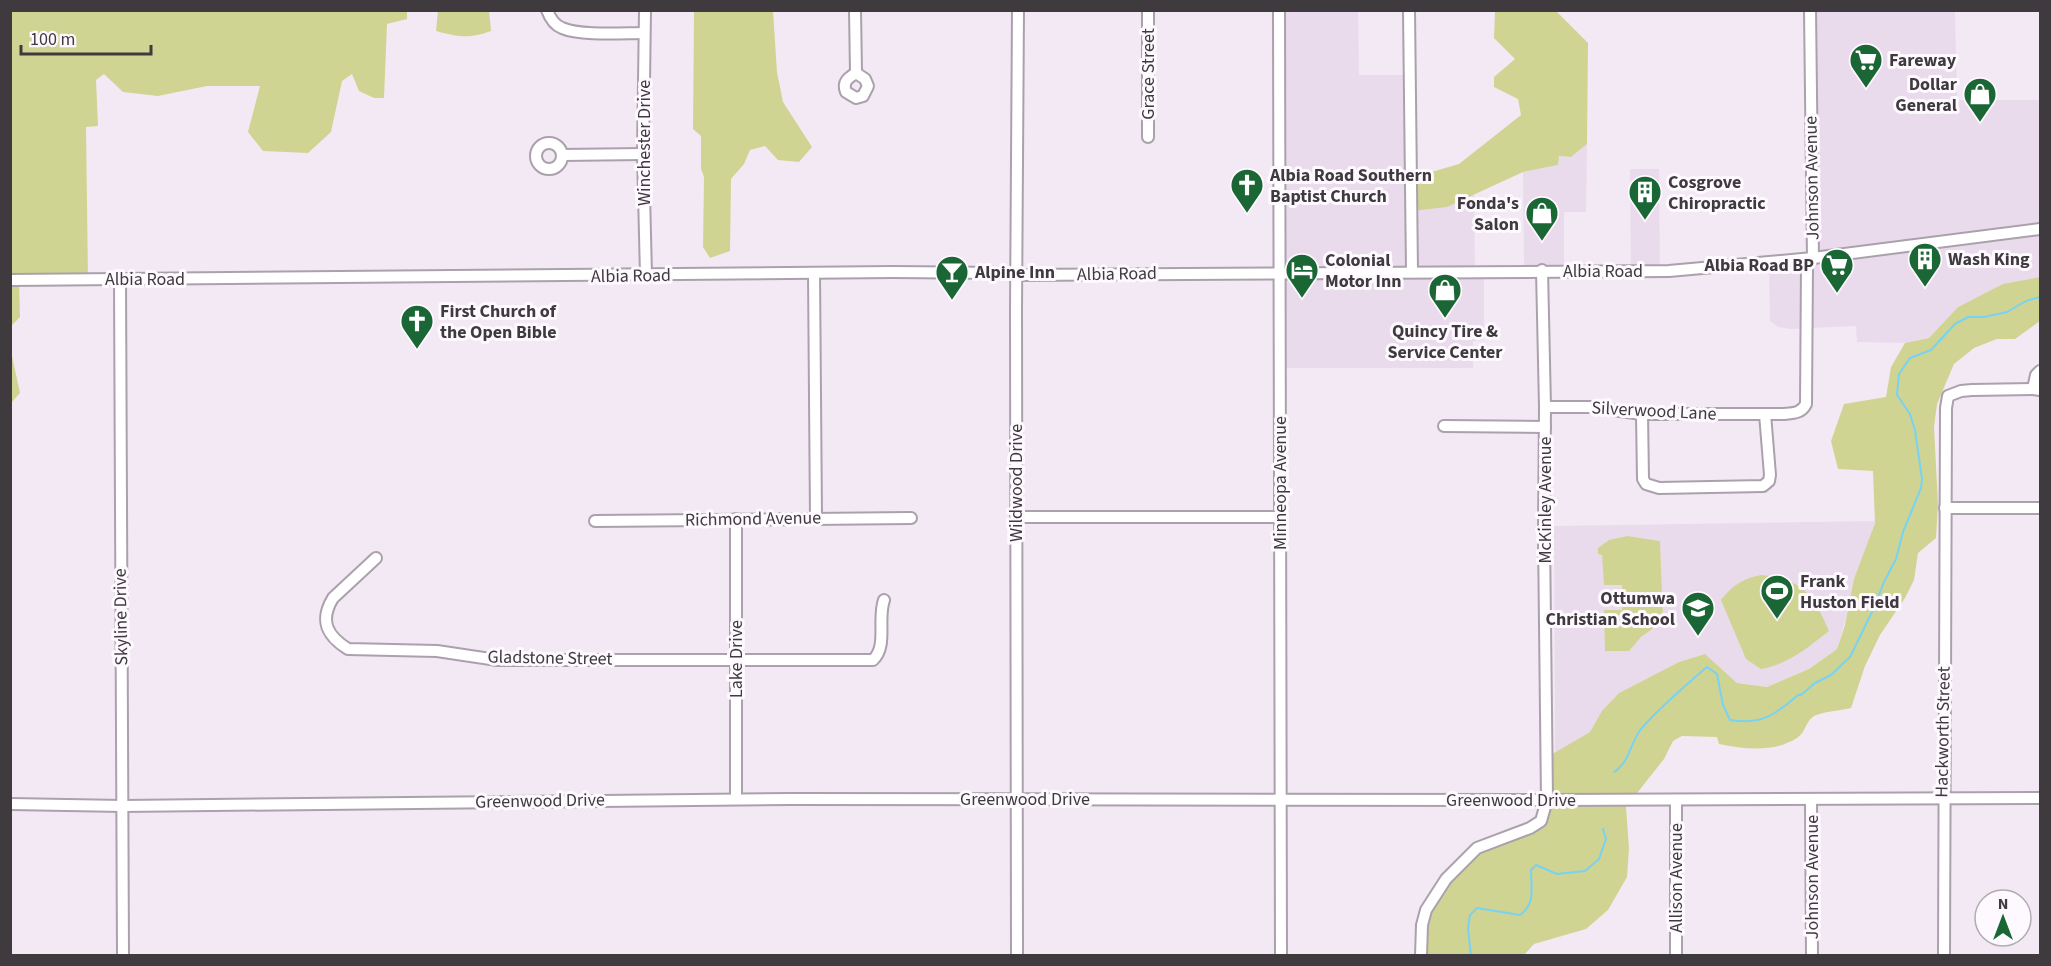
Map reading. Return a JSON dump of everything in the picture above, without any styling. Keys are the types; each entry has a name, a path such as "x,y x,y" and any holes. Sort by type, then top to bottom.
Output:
{"street":[{"path":"547,10 550,19 563,28 577,31 644,33"},
{"name":"Winchester Drive","path":"645,10 643,154 646,275"},
{"path":"855,10 856,73"},
{"name":"Wildwood Drive","path":"1017,956 1018,10"},
{"name":"Grace Street","path":"1148,10 1149,137"},
{"name":"Minneopa Avenue","path":"1279,10 1281,956"},
{"path":"1409,10 1412,272"},
{"name":"Johnson Avenue","path":"1798,412 1806,404 1807,265 1813,258 1810,10"},
{"path":"562,155 643,154"},
{"name":"Albia Road","path":"10,280 814,273 1003,273 1016,275 1669,271 1813,258 2040,229"},
{"name":"McKinley Avenue","path":"1421,956 1422,925 1426,910 1446,879 1477,848 1530,828 1541,821 1547,800 1542,270"},
{"path":"814,273 816,518"},
{"name":"Skyline Drive","path":"120,279 123,956"},
{"path":"2036,390 2036,375 2040,371"},
{"name":"Hackworth Street","path":"1944,956 1946,408 1948,396 1961,391 2036,390"},
{"name":"Silverwood Lane","path":"1545,407 1590,407 1642,414 1798,412"},
{"path":"1642,414 1643,478 1646,484 1655,488 1754,488 1763,486 1769,481 1765,414"},
{"path":"1444,426 1545,427"},
{"path":"1945,508 2040,508"},
{"path":"1016,517 1281,517"},
{"name":"Richmond Avenue","path":"595,521 911,518"},
{"name":"Lake Drive","path":"736,519 736,799"},
{"name":"Gladstone Street","path":"376,558 333,598 328,606 326,617 328,631 336,641 348,649 437,651 497,660 873,660 880,651 880,610 884,600"},
{"name":"Greenwood Drive","path":"10,804 123,806 736,799 2040,798"},
{"name":"Johnson Avenue","path":"1811,799 1812,956"},
{"name":"Allison Avenue","path":"1676,800 1677,956"}],"shaded area":[{"path":"1279,11 1358,11 1359,75 1411,75 1409,173 1447,207 1474,193 1475,271 1484,271 1484,340 1473,341 1473,368 1279,368"},
{"path":"1812,11 1955,11 1957,100 2040,100 2040,277 2024,280 1959,306 1929,338 1905,343 1857,342 1856,326 1790,329 1778,327 1770,321 1769,262 1813,258"},
{"path":"1587,144 1586,212 1564,212 1564,271 1524,271 1523,172 1558,165 1558,156 1571,157"},
{"path":"1630,169 1659,169 1660,271 1631,271"},
{"name":"Ottumwa Christian School","path":"1875,521 1837,649 1809,669 1767,687 1737,683 1705,654 1679,662 1619,693 1590,732 1555,753 1554,526"}],"green space":[{"path":"11,11 407,11 407,19 387,24 384,98 374,98 359,91 352,74 342,81 331,132 308,153 263,151 248,132 260,86 207,86 158,96 123,92 104,74 96,80 98,126 86,127 88,279 19,280 20,317 11,326"},
{"path":"438,11 489,11 491,31 463,36 436,31"},
{"path":"694,11 773,11 777,72 783,102 812,147 799,162 778,160 765,146 750,150 744,164 731,179 730,251 710,258 703,247 704,177 701,169 701,136 693,129"},
{"path":"1495,11 1556,11 1588,43 1587,144 1571,157 1559,156 1558,165 1523,172 1447,207 1412,211 1411,178 1459,164 1521,115 1518,99 1494,87 1494,77 1515,59 1494,38"},
{"path":"2040,277 2040,321 2015,339 1997,339 1974,348 1954,364 1937,404 1934,427 1938,504 1936,538 1918,553 1914,580 1905,598 1880,635 1865,666 1851,708 1814,716 1797,738 1769,748 1719,744 1717,737 1682,736 1673,741 1664,759 1626,807 1629,848 1627,877 1608,910 1586,929 1534,944 1524,955 1421,956 1426,910 1477,848 1541,821 1547,757 1590,732 1602,711 1619,693 1679,662 1705,654 1737,683 1767,687 1809,669 1837,649 1845,625 1854,579 1875,523 1873,471 1838,469 1831,441 1844,404 1886,397 1891,367 1905,343 1929,338 1958,307 2003,284"},
{"path":"10,347 20,393 11,403 10,403"},
{"path":"1627,536 1660,541 1663,621 1641,637 1629,651 1605,651 1604,610 1622,610 1622,585 1604,585 1602,555 1598,554 1598,548 1609,540"},
{"name":"Frank Huston Field","path":"1761,575 1787,580 1804,590 1817,607 1829,631 1789,659 1761,669 1746,659 1721,600 1738,583"}],"waterway":[{"path":"1614,772 1627,758 1641,729 1707,667 1717,674 1723,705 1730,720 1751,721 1760,720 1775,713 1815,683 1831,675 1850,657 1896,559 1903,532 1921,488 1922,479 1915,430 1910,414 1897,395 1899,374 1910,358 1931,350 1955,324 1968,317 1984,317 2007,312 2026,301 2040,297"},
{"path":"1471,956 1468,928 1470,915 1477,908 1520,915 1531,900 1531,870 1536,865 1557,874 1585,871 1599,859 1606,839 1603,829"}],"place":[{"name":"Fareway","path":"1866,89"},
{"name":"Dollar General","path":"1980,123"},
{"name":"Albia Road Southern Baptist Church","path":"1247,214"},
{"name":"Cosgrove Chiropractic","path":"1645,221"},
{"name":"Fonda's Salon","path":"1542,242"},
{"name":"Wash King","path":"1925,288"},
{"name":"Albia Road BP","path":"1837,294"},
{"name":"Colonial Motor Inn","path":"1302,299"},
{"name":"Alpine Inn","path":"952,301"},
{"name":"Quincy Tire & Service Center","path":"1445,319"},
{"name":"First Church of the Open Bible","path":"417,350"},
{"name":"Frank Huston Field","path":"1777,620"},
{"name":"Ottumwa Christian School","path":"1698,637"}]}
